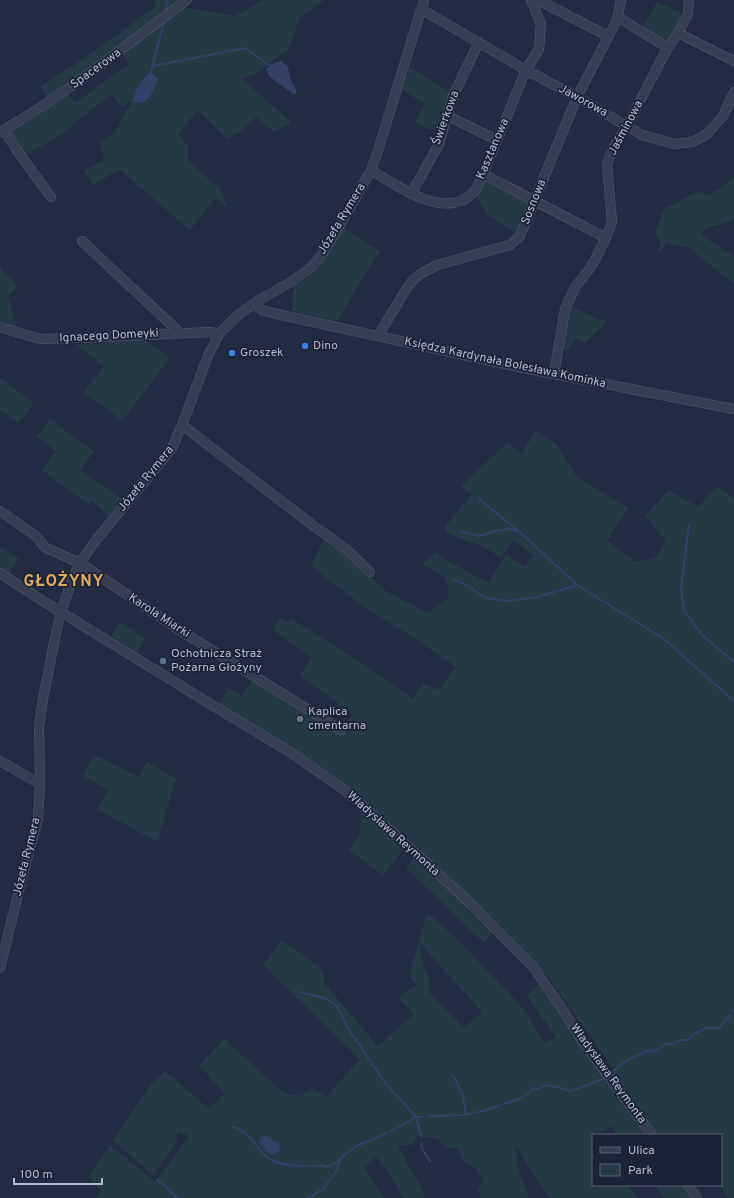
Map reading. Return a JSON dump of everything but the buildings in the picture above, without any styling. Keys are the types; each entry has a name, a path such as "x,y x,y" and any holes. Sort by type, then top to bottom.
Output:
{"street":[{"name":"Spacerowa","path":"2,131 81,81 187,0"},
{"name":"Kasztanowa","path":"371,170 411,194 432,202 462,200 474,192 483,174 526,70 539,49 541,24 531,0"},
{"path":"538,0 608,36"},
{"name":"Sosnowa","path":"378,336 405,291 413,280 420,274 437,265 510,245 520,236 577,97 617,20 622,0"},
{"name":"Jaśminowa","path":"554,374 565,309 576,286 591,267 606,238 612,222 608,164 614,146 627,126 668,48 688,14 689,0"},
{"name":"Jaworowa","path":"423,4 479,42 642,135 675,144 692,142 706,134 723,116 734,92"},
{"name":"Józefa Rymera","path":"0,968 38,818 40,784 39,728 51,655 61,612 69,587 80,563 109,524 170,451 177,439 208,356 219,334 238,315 292,282 309,269 325,250 371,170 423,4"},
{"path":"618,17 668,48"},
{"path":"678,33 734,61"},
{"name":"Świerkowa","path":"411,194 438,144 453,96 479,42"},
{"path":"448,116 497,140"},
{"path":"2,131 51,197"},
{"path":"483,174 606,238"},
{"path":"82,241 180,333"},
{"path":"266,297 277,314"},
{"name":"Księdza Kardynała Bolesława Kominka","path":"254,304 262,310 277,314 554,374 734,409"},
{"name":"Ignacego Domeyki","path":"0,327 40,339 210,332 219,334"},
{"path":"182,425 346,549 370,572"},
{"name":"Karola Miarki","path":"0,511 36,536 46,548 80,563 181,630 341,730"},
{"name":"Władysława Reymonta","path":"0,573 290,752 343,789 357,801 471,904 534,968 583,1042 651,1134"},
{"path":"0,761 40,784"},
{"path":"689,1186 697,1198"}],"green space":[{"path":"155,0 185,0 48,99 41,86 85,58 155,7"},
{"path":"263,0 324,0 300,17 288,50 258,72 242,79 291,122 274,132 256,117 242,131 227,138 197,110 179,134 188,146 188,161 221,190 228,208 215,198 190,230 119,169 94,185 84,170 104,160 101,143 117,130 126,110 131,105 131,100 122,107 111,95 79,119 67,131 24,156 9,132 68,93 75,103 129,64 122,53 182,7 235,16"},
{"path":"657,2 683,14 667,45 642,29"},
{"path":"410,67 451,93 438,132 414,122 425,104 402,90"},
{"path":"734,177 734,219 710,227 700,234 734,257 734,284 689,248 667,243 656,256 661,244 655,233 664,209 697,192 709,195 725,185"},
{"path":"490,181 527,200 529,203 516,233 488,215 475,194 482,183"},
{"path":"343,228 380,252 366,272 338,321 292,311 294,286 307,278 319,267"},
{"path":"0,267 18,287 8,296 17,328 0,323"},
{"path":"570,307 598,319 607,321 584,344 576,338 567,351 561,349"},
{"path":"144,340 170,358 122,421 84,392 104,366 76,345"},
{"path":"0,378 33,402 32,406 18,423 0,410"},
{"path":"50,419 94,452 80,470 123,499 107,518 107,515 92,501 89,505 42,470 56,451 37,437"},
{"path":"536,431 557,445 577,477 628,508 607,540 635,562 654,559 666,541 645,515 669,490 698,507 718,486 734,499 734,1198 728,1198 720,1186 722,1186 722,1134 658,1134 647,1120 644,1127 649,1134 616,1134 612,1126 599,1134 592,1134 592,1186 629,1186 637,1198 549,1198 515,1145 519,1173 529,1198 481,1198 478,1190 483,1180 477,1170 463,1160 458,1148 446,1148 437,1138 416,1136 413,1145 397,1145 421,1187 425,1198 404,1198 388,1172 376,1157 364,1167 384,1198 95,1198 101,1190 88,1177 110,1145 155,1182 189,1136 180,1132 174,1136 178,1141 153,1175 113,1140 153,1082 165,1071 209,1109 225,1094 199,1065 224,1039 284,1093 300,1096 312,1088 326,1097 360,1059 263,965 282,940 316,965 323,972 325,984 378,1046 414,1014 398,998 417,984 409,976 426,916 431,915 459,941 509,993 528,1015 544,1043 556,1038 527,995 540,983 610,1079 601,1096 614,1076 612,1067 546,974 500,925 406,836 397,832 218,706 228,688 242,696 254,678 342,728 353,714 300,675 312,657 273,630 280,619 289,622 292,619 363,664 413,699 423,683 438,691 456,667 414,638 363,606 311,566 324,539 348,553 370,577 386,591 427,613 447,600 449,590 445,577 422,564 435,552 488,583 506,555 525,567 533,556 514,540 500,557 481,545 471,543 447,533 444,528 472,494 461,486 507,443 521,454","holes":["419,942 482,1012 464,1028 430,993 429,979 424,967"]},
{"path":"0,547 19,559 8,574 0,568"},
{"path":"120,622 145,638 137,652 111,636"},
{"path":"94,755 139,777 147,762 176,779 157,842 97,809 109,790 83,776"},
{"path":"361,810 404,849 383,875 349,850 360,834"},
{"path":"415,856 495,930 484,943 406,868"},
{"path":"656,1186 685,1186 693,1198 664,1198"}],"water":[{"path":"281,61 288,67 290,78 297,92 294,95 269,76 266,69 271,64"},
{"path":"151,72 158,79 156,86 148,98 142,103 134,102 134,95 137,87"},
{"path":"266,1135 280,1144 279,1151 276,1154 269,1154 259,1142 261,1138"}],"waterway":[{"path":"165,13 168,0"},
{"path":"151,72 164,21"},
{"path":"153,66 245,48 269,65"},
{"path":"479,499 522,534 577,585 664,639 734,701"},
{"path":"689,524 681,590 684,610 702,635 734,662"},
{"path":"459,531 479,536 510,529 517,531"},
{"path":"454,579 468,586 485,598 507,601 538,597 577,585"},
{"path":"300,992 327,999 336,1006 347,1027 386,1084 416,1117 421,1136"},
{"path":"612,1072 626,1061 647,1051 658,1050 667,1044 673,1044 680,1040 688,1040 696,1033 707,1028 719,1028 731,1014"},
{"path":"453,1075 463,1096 466,1115"},
{"path":"504,1104 522,1098 534,1088 539,1089 544,1085 571,1091 603,1079"},
{"path":"429,1116 464,1115 501,1105"},
{"path":"390,1132 416,1117 423,1117"},
{"path":"232,1127 244,1132 262,1153 273,1161 280,1163 295,1166 319,1165 328,1167 337,1162 343,1156"},
{"path":"308,1198 323,1189 335,1173 343,1156 357,1146 387,1133"},
{"path":"422,1143 421,1147 430,1161"},
{"path":"157,1179 178,1198"}],"place":[{"name":"Dino","path":"305,346"},
{"name":"Groszek","path":"232,353"},
{"name":"Ochotnicza Straż Pożarna Głożyny","path":"163,661"},
{"name":"Kaplica cmentarna","path":"300,719"}],"district":[{"name":"GŁOŻYNY","path":"64,582"}]}
